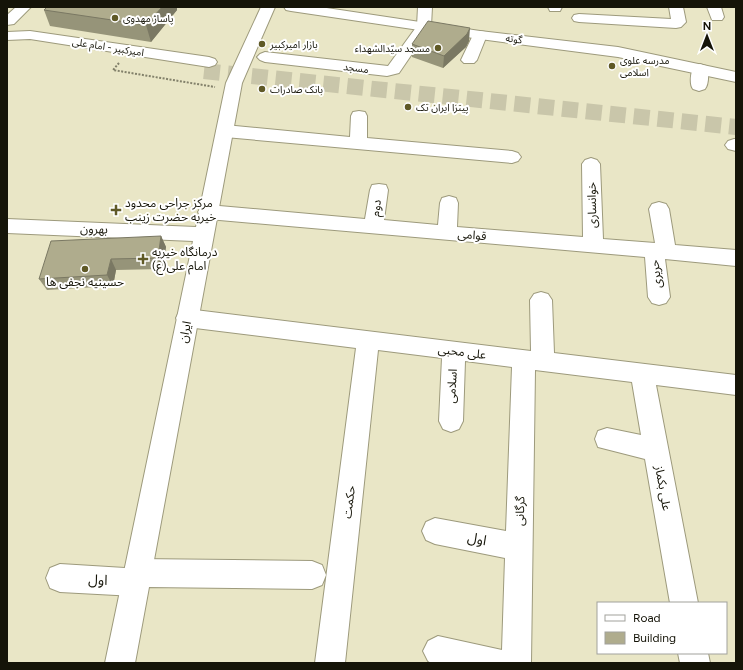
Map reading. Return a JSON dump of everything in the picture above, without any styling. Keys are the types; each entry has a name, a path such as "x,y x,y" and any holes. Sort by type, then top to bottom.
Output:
{"street":[{"path":"8,21 24,7"},
{"name":"ایران","path":"120,663 232,89 243,59 268,7"},
{"name":"گوته","path":"290,7 480,35 618,52 736,78"},
{"path":"424,26 425,7"},
{"path":"637,7 640,22"},
{"path":"579,18 676,24 679,22 676,7"},
{"name":"مسجد","path":"265,57 387,71 393,70 424,26"},
{"name":"امیرکبیر - امام علی","path":"7,36 30,35 206,67 29,42 7,42"},
{"path":"469,60 480,35"},
{"path":"699,86 700,69"},
{"path":"358,142 359,116"},
{"path":"225,131 512,157"},
{"name":"خوانساری","path":"591,164 593,246"},
{"name":"دوم","path":"374,226 379,190"},
{"path":"447,233 449,203"},
{"name":"حریری","path":"659,210 659,297"},
{"name":"قوامی","path":"208,212 736,258"},
{"name":"بهرون","path":"7,226 204,234"},
{"name":"گرگانی","path":"516,663 519,547 533,361 541,300"},
{"name":"علی محبی","path":"187,318 736,385"},
{"name":"حکمت","path":"330,663 368,341"},
{"name":"اسلامی","path":"451,421 454,351"},
{"name":"علی بکماز","path":"642,374 684,602"},
{"path":"607,439 656,450"},
{"name":"اول","path":"436,531 519,547"},
{"name":"اول","path":"60,578 312,575"},
{"path":"438,651 496,663"}],"path":[{"path":"113,60 121,61 113,70 232,89"}],"building":[{"path":"47,7 162,7 146,25 44,10"},
{"path":"428,21 470,28 467,34 444,56 412,44"},
{"path":"161,236 158,258 111,259 107,275 39,279 51,241"}],"tunnel":[{"path":"204,71 736,127"}],"place":[{"name":"پاساژ مهدوی","path":"115,18"},
{"name":"بازار امیرکبیر","path":"262,44"},
{"name":"مسجد سیّدالشهداء","path":"438,48"},
{"name":"مدرسه علوی اسلامی","path":"612,66"},
{"name":"بانک صادرات","path":"262,89"},
{"name":"پیتزا ایران تک","path":"408,107"},
{"name":"مرکز جراحی محدود خیریه حضرت زینب","path":"116,210"},
{"name":"درمانگاه خیریه امام علی(ع)","path":"143,259"},
{"name":"حسینیه نجفی ها","path":"85,269"}]}
